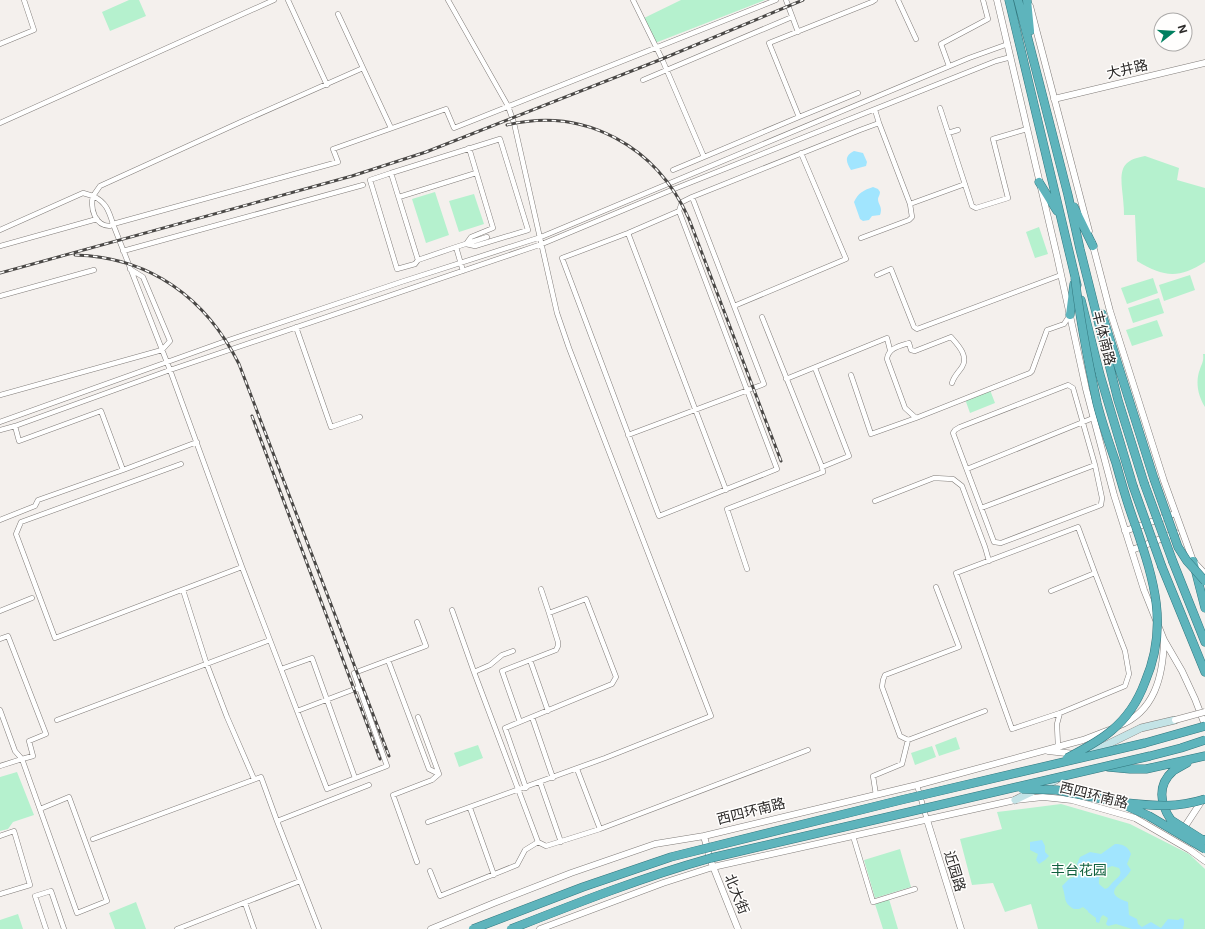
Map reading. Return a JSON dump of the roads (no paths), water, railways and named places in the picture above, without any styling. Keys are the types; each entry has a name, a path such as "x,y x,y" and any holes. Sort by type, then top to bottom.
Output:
{"highway":[{"path":"1006,0 1016,26"},
{"name":"丰体南路","path":"1009,0 1075,278 1100,375 1133,486 1162,567 1205,672"},
{"name":"丰体南路","path":"1018,0 1034,58 1118,400 1144,483 1173,562 1205,642"},
{"path":"1028,0 1034,58"},
{"path":"1039,182 1061,219"},
{"path":"1068,195 1093,246"},
{"path":"1080,249 1118,363 1154,479 1178,547 1187,561 1205,581"},
{"path":"1070,315 1075,278"},
{"path":"1056,763 1099,740 1121,722 1131,710 1141,693 1153,660 1157,640 1158,624 1153,580 1126,499 1098,404 1080,318 1075,278"},
{"path":"1193,561 1205,608"},
{"name":"西四环南路","path":"624,872 671,857 901,800 1145,743 1205,726"},
{"name":"西四环南路","path":"511,929 674,868 711,858 1150,756 1205,740"},
{"path":"1108,767 1146,769 1193,760 1205,756"},
{"path":"1193,760 1173,771 1165,781 1162,790 1162,799 1166,812 1171,820 1205,840"},
{"path":"1011,789 1058,790 1118,802 1150,806 1172,806 1191,803 1205,797"},
{"path":"1118,802 1149,816 1205,849"},
{"name":"西四环南路","path":"546,901 603,879"},
{"name":"西四环南路","path":"477,928 532,906"}],"main road":[{"name":"西四环南路","path":"603,879 707,847 1086,755 1141,728 1175,720"},
{"name":"西四环南路","path":"628,884 674,868 710,859 1063,776 1108,767"},
{"path":"1015,800 1063,776"},
{"name":"西四环南路","path":"532,906 546,901"}],"street":[{"path":"0,44 34,30 24,0"},
{"path":"0,123 274,0"},
{"path":"288,0 327,85"},
{"path":"428,822 553,778 711,716 569,348 557,313 541,237 514,123 508,106 448,0"},
{"path":"633,0 666,70 704,157"},
{"path":"363,68 100,186 92,202 93,214 99,222 106,226 110,226 338,162 333,149 446,109 454,128 776,0"},
{"path":"786,0 798,32"},
{"path":"799,117 770,43 875,0"},
{"path":"898,0 916,39"},
{"path":"949,66 941,44 988,19 983,0"},
{"name":"丰体南路","path":"997,0 1094,418 1114,495 1144,590 1164,640 1182,671 1205,726"},
{"name":"丰体南路","path":"1028,0 1110,311 1175,513 1193,561"},
{"path":"338,14 391,128"},
{"path":"643,80 792,17"},
{"path":"0,422 223,342 541,237 949,66 1008,44"},
{"path":"0,430 15,426 170,370 542,244 674,189 996,61 1011,57"},
{"name":"大井路","path":"1054,99 1205,63"},
{"path":"673,170 858,93"},
{"path":"940,108 972,206 976,208 1008,198 993,139 1027,130"},
{"path":"861,238 909,220 912,217 910,204 875,110"},
{"path":"679,211 628,233 562,258 659,516 777,469 679,211 682,202 879,123"},
{"path":"948,133 958,130"},
{"path":"466,244 475,246 528,230 500,138 370,180 397,270 415,264 418,260 456,247 487,237"},
{"path":"466,244 471,237 493,228 468,148"},
{"path":"734,306 846,259 801,153"},
{"path":"391,173 418,260"},
{"path":"399,198 476,173"},
{"path":"910,204 965,184"},
{"path":"123,251 363,185"},
{"path":"0,230 83,193 94,196 106,205 170,370 242,567 327,789 387,766 354,673 426,646 417,622"},
{"path":"628,435 764,384 692,197"},
{"path":"0,246 97,219"},
{"path":"628,233 726,490"},
{"path":"456,247 463,271"},
{"path":"0,395 162,350 170,341 143,277 130,269"},
{"path":"877,275 891,269 914,327 917,329 1061,275"},
{"path":"0,296 94,270"},
{"path":"851,376 871,434 1030,373 1047,330 1064,324 1070,315"},
{"path":"747,569 727,509 823,472 762,317"},
{"path":"296,327 331,427 360,417"},
{"path":"916,418 905,408 887,359 887,355 890,350 909,343 911,350 915,351 950,337 959,346 964,359 962,366 954,377 952,383"},
{"path":"786,379 887,338 890,350"},
{"path":"815,368 849,456 822,467"},
{"path":"1068,385 1074,388 1095,465 1102,498 1101,505 1001,543 994,542 953,433 960,427 1068,385"},
{"path":"15,426 19,441 101,411 123,470"},
{"path":"967,469 1094,418"},
{"path":"0,520 35,506 38,500 197,442"},
{"path":"181,464 21,522 16,534 55,638 242,567"},
{"path":"981,508 1095,465"},
{"path":"875,501 934,478 952,479 962,486 985,547 988,561"},
{"path":"1125,531 1175,513"},
{"path":"1078,527 1125,652 1129,674 1125,686 1060,714 1012,729 956,573 988,561 1078,527"},
{"path":"1132,550 1182,531"},
{"path":"1193,561 1205,574"},
{"path":"1051,591 1095,573"},
{"path":"936,587 959,647 885,675 882,687 900,736 908,740 985,711"},
{"path":"520,722 502,671 556,650 558,646 541,589"},
{"path":"183,590 207,664 254,779"},
{"path":"0,611 32,598"},
{"path":"526,788 505,728 612,684 616,677 586,598 549,613"},
{"path":"452,610 538,842 546,846 600,828 808,750"},
{"path":"0,639 8,636 46,734 29,741 33,756 0,766"},
{"path":"57,720 270,640"},
{"path":"1045,751 1083,740 1125,724 1139,713 1150,700 1159,683 1163,661 1164,640"},
{"path":"474,672 490,665 502,656 513,652"},
{"path":"281,669 312,658 355,778"},
{"path":"388,660 429,769 439,774"},
{"path":"530,660 548,711"},
{"path":"298,711 360,687"},
{"path":"0,710 15,751 22,759 77,913 107,901 69,797 40,809"},
{"name":"西四环南路","path":"1175,720 1205,712"},
{"path":"1058,747 1056,724 1060,714"},
{"path":"418,717 439,774"},
{"path":"532,717 553,778"},
{"path":"876,795 873,776 902,764 908,740"},
{"name":"西四环南路","path":"431,929 557,879 655,844 704,836 876,795 1045,751 1086,755"},
{"path":"578,768 600,828"},
{"path":"417,862 393,795 432,780 439,774"},
{"path":"94,839 261,777 276,821 319,929"},
{"path":"540,782 561,842"},
{"path":"276,821 369,785"},
{"path":"917,785 927,820"},
{"name":"西四环南路","path":"540,929 663,883 713,867 1015,800 1043,797 1072,800 1135,818 1190,850 1205,861"},
{"path":"1175,841 1205,797"},
{"path":"470,808 494,875"},
{"name":"近园路","path":"927,820 961,929"},
{"path":"0,836 14,832 30,885 0,894"},
{"name":"北大街","path":"704,836 710,859 738,929"},
{"path":"853,836 872,902 915,889"},
{"path":"430,871 440,896 517,865 525,850 538,842"},
{"path":"177,929 300,881"},
{"path":"46,929 35,896 51,891 64,929"},
{"path":"245,903 254,929"}],"water":[{"path":"854,151 863,153 867,162 866,166 851,170 847,157"},
{"path":"873,187 878,189 880,192 878,201 881,208 880,215 872,216 869,220 863,221 860,219 854,202 857,196 862,192"},
{"path":"1042,840 1045,846 1045,852 1049,856 1039,864 1036,860 1038,854 1030,850 1030,842"},
{"path":"1115,844 1120,844 1130,851 1131,854 1127,864 1131,870 1114,891 1115,895 1128,902 1129,915 1137,919 1138,924 1142,927 1151,922 1161,928 1168,919 1178,920 1181,918 1184,920 1183,929 1132,929 1116,924 1108,926 1106,924 1108,918 1103,915 1099,923 1096,922 1096,918 1083,907 1074,909 1070,906 1066,902 1062,886 1069,879 1079,875 1080,871 1077,864 1080,857 1090,852 1101,854","holes":["1112,866 1119,868 1119,876 1108,887 1105,889 1099,884 1100,875 1106,869"]}],"railway":[{"path":"0,273 352,176 426,152 662,59 803,0"},
{"path":"507,125 536,121 564,122 590,127 615,138 638,153 658,171 675,194 689,219 781,461"},
{"path":"75,255 102,258 128,264 151,273 173,286 192,301 210,319 226,340 239,364 389,756"},
{"path":"252,416 380,759"}],"park label":[{"name":"丰台花园","path":"1079,870"}]}
